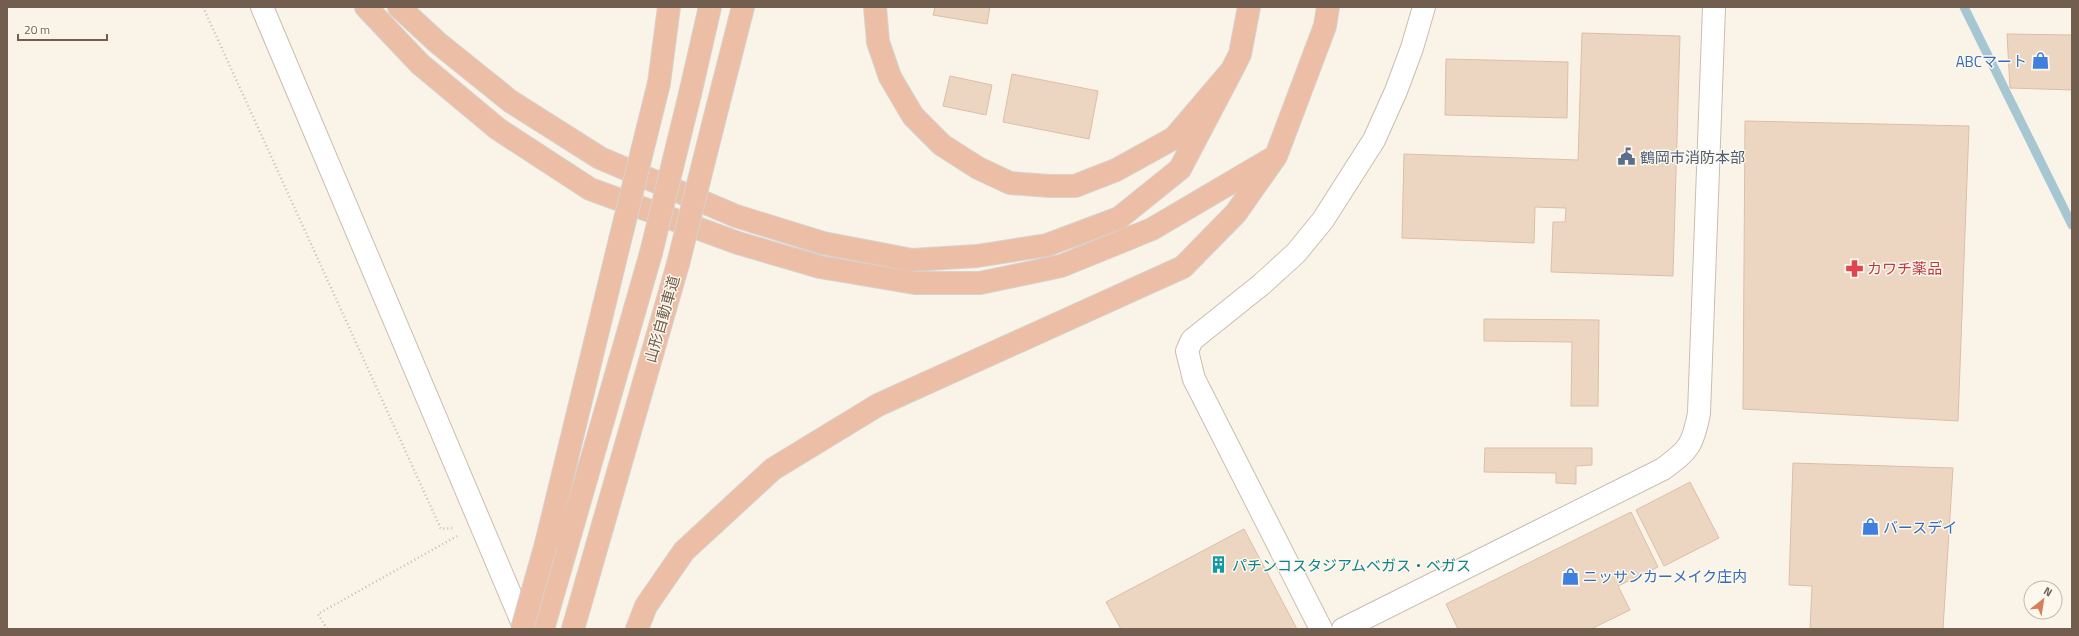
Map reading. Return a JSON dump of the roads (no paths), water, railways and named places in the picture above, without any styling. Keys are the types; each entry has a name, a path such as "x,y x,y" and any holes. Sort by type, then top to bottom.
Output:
{"highway":[{"path":"366,7 420,64 498,129 590,189 738,243 820,267 915,284 980,283 1061,266 1152,230 1276,156"},
{"path":"399,7 438,43 510,101 600,158 736,216 823,243 912,260 977,256 1046,245 1119,218 1180,169 1240,54 1249,7"},
{"path":"522,629 546,544 658,83 669,7"},
{"name":"山形自動車道","path":"543,629 567,551 651,253 710,7"},
{"name":"山形自動車道","path":"574,629 678,264 743,7"},
{"path":"875,7 878,42 890,77 913,116 942,144 978,168 1010,183 1075,186 1116,170 1174,138 1232,70"},
{"path":"637,629 646,606 684,551 773,469 878,405 1183,267 1236,214 1276,156 1325,26 1328,7"}],"street":[{"path":"262,7 525,629"},
{"path":"1321,629 1194,379 1187,351 1192,340 1257,289 1296,253 1323,220 1374,140 1396,91 1412,48 1424,7"},
{"path":"1343,629 1663,468 1681,456 1694,440 1699,413 1714,7"}],"waterway":[{"path":"1964,7 2072,225"}],"place":[{"name":"ABCマート","path":"2040,61"},
{"name":"鶴岡市消防本部","path":"1627,157"},
{"name":"カワチ薬品","path":"1854,268"},
{"name":"バースデイ","path":"1870,527"},
{"name":"パチンコスタジアムベガス・ベガス","path":"1219,565"},
{"name":"ニッサンカーメイク庄内","path":"1570,576"}]}
